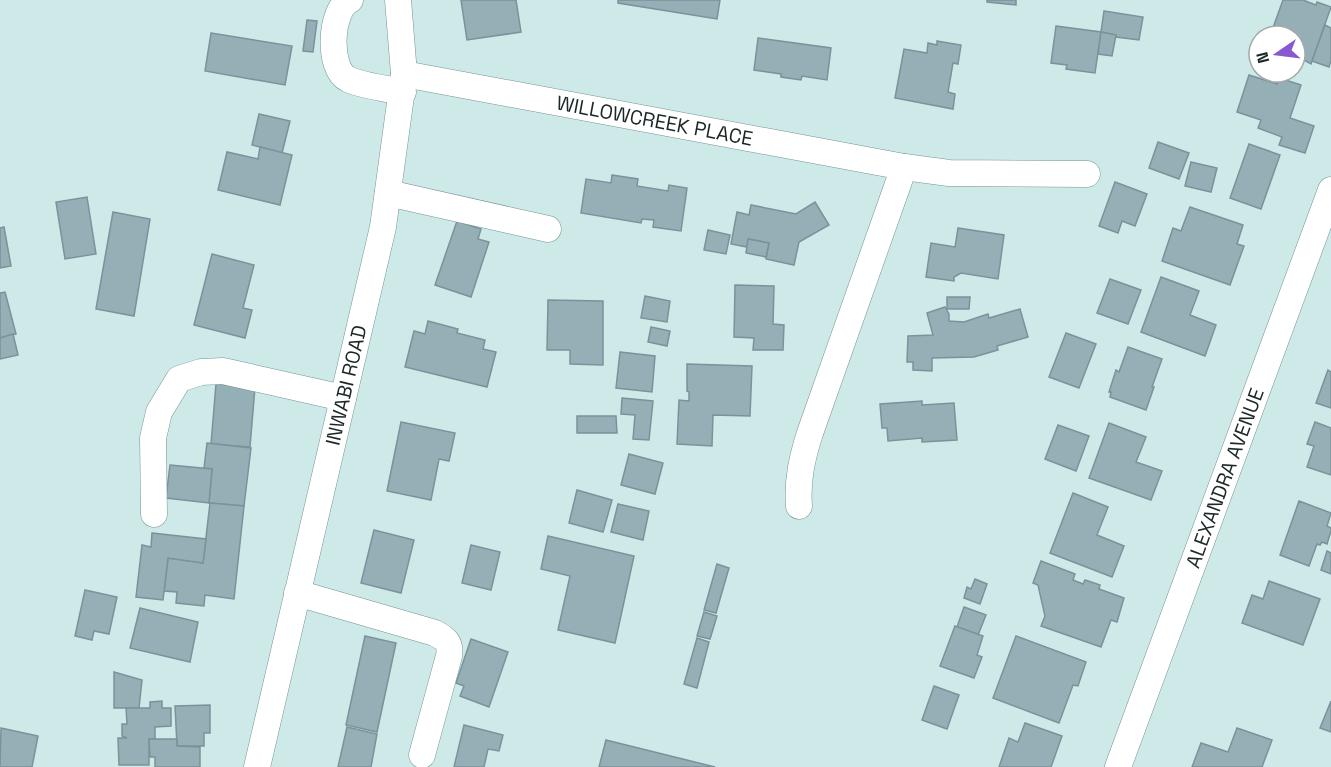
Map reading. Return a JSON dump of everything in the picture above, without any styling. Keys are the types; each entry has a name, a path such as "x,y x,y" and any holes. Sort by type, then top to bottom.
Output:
{"street":[{"name":"WILLOWCREEK PLACE","path":"350,0 345,2 339,13 334,31 333,49 338,71 348,79 403,83 949,173 1087,174"},
{"name":"INWABI ROAD","path":"256,767 383,227 403,83 398,0"},
{"path":"799,506 798,487 801,464 810,433 904,167"},
{"name":"ALEXANDRA AVENUE","path":"1118,767 1331,190"},
{"path":"388,193 548,229"},
{"path":"154,514 153,438 159,412 179,379 201,372 223,371 343,398"},
{"path":"297,593 435,633 447,640 450,648 449,656 422,755"}],"building":[{"path":"461,0 516,0 521,32 467,40"},
{"path":"618,0 720,0 717,19 618,3"},
{"path":"987,0 1016,0 1016,5 987,2"},
{"path":"1283,0 1303,0 1316,5 1317,2 1331,7 1311,64 1307,62 1307,24 1274,24"},
{"path":"1104,11 1143,17 1139,40 1116,37 1116,35 1101,32"},
{"path":"307,20 317,21 313,52 303,51"},
{"path":"1325,25 1331,28 1329,67 1312,61"},
{"path":"1056,26 1101,32 1095,73 1066,69 1067,65 1051,63"},
{"path":"1101,32 1116,35 1112,56 1098,54"},
{"path":"211,33 292,46 285,85 205,71"},
{"path":"758,38 831,48 827,80 802,76 801,80 754,70"},
{"path":"937,41 961,45 958,64 953,63 948,92 955,94 953,109 895,98 904,49 927,53 928,43 937,45"},
{"path":"1247,81 1247,84 1301,85 1290,118 1314,126 1305,153 1279,145 1282,137 1258,128 1261,120 1237,112"},
{"path":"259,114 290,121 282,153 252,145"},
{"path":"1158,142 1189,153 1179,179 1149,168"},
{"path":"1249,144 1280,155 1261,209 1230,198"},
{"path":"260,147 292,155 280,205 218,190 227,152 258,159"},
{"path":"1191,162 1217,168 1211,192 1185,186"},
{"path":"612,175 638,179 637,186 668,191 669,185 687,188 681,231 653,227 654,220 642,219 641,223 581,213 586,179 611,183"},
{"path":"1115,182 1147,194 1135,226 1122,221 1118,233 1099,226"},
{"path":"87,197 96,254 65,259 56,202"},
{"path":"815,202 829,225 799,242 794,265 766,259 769,243 748,239 747,247 731,244 737,212 749,215 751,205 796,214"},
{"path":"1190,207 1243,225 1237,244 1244,246 1230,285 1162,261 1173,228 1181,231"},
{"path":"113,212 150,219 134,316 96,309"},
{"path":"457,221 481,229 478,239 489,242 471,297 435,285"},
{"path":"4,227 11,266 0,268 0,228"},
{"path":"958,228 1004,235 998,279 961,273 954,277 954,281 926,277 931,243 955,247"},
{"path":"708,230 730,235 726,254 704,250"},
{"path":"748,239 769,243 766,257 746,253"},
{"path":"212,254 254,265 243,308 252,310 245,338 194,325"},
{"path":"1161,277 1199,291 1190,315 1216,325 1205,356 1141,332"},
{"path":"1110,279 1141,290 1128,324 1097,313"},
{"path":"735,285 774,286 773,324 784,325 783,350 753,350 754,338 734,337"},
{"path":"5,292 16,334 0,338 0,293"},
{"path":"645,296 670,301 667,322 641,318"},
{"path":"947,297 970,297 969,309 947,309"},
{"path":"548,300 603,301 603,365 570,364 570,350 547,350"},
{"path":"945,307 949,314 949,321 964,322 988,314 989,318 1020,309 1028,337 997,346 998,350 974,357 932,358 932,371 913,370 913,362 907,362 908,336 933,335 927,313"},
{"path":"428,321 458,329 457,333 485,340 483,349 496,352 487,387 405,367 414,331 425,334"},
{"path":"651,327 670,331 667,346 648,342"},
{"path":"1066,333 1096,344 1079,388 1049,377"},
{"path":"13,334 18,355 0,359 0,338"},
{"path":"1128,347 1162,359 1146,410 1110,397 1111,392 1109,392 1116,370 1119,372"},
{"path":"620,352 655,356 652,392 616,388"},
{"path":"687,364 752,366 750,416 713,415 712,446 677,444 679,400 689,401"},
{"path":"1328,370 1331,372 1331,408 1316,403"},
{"path":"216,384 255,387 250,447 211,444"},
{"path":"622,398 653,401 649,440 633,439 635,415 621,414"},
{"path":"922,401 922,405 954,403 957,440 922,442 922,438 888,441 887,428 882,428 880,404"},
{"path":"577,416 616,416 617,433 577,433"},
{"path":"401,422 455,433 449,461 439,459 431,500 387,491"},
{"path":"1315,422 1331,428 1331,475 1307,467 1314,446 1307,444"},
{"path":"1109,423 1146,437 1136,462 1162,471 1151,500 1089,478"},
{"path":"1058,425 1089,436 1076,471 1045,459"},
{"path":"207,443 251,448 244,506 209,503 212,469 204,468"},
{"path":"629,454 663,463 655,494 621,485"},
{"path":"170,465 212,469 209,503 166,498"},
{"path":"577,490 612,500 603,532 569,523"},
{"path":"1073,493 1108,507 1097,535 1124,546 1112,577 1050,553"},
{"path":"1299,501 1331,513 1327,526 1331,528 1331,531 1327,544 1322,542 1320,545 1317,544 1309,566 1280,555"},
{"path":"210,503 244,506 234,599 205,595 204,606 176,603 177,592 164,591 168,558 203,563"},
{"path":"618,504 649,511 643,540 611,532"},
{"path":"374,530 414,540 401,593 361,583"},
{"path":"152,533 206,539 203,563 168,558 163,600 136,597 142,545 151,547"},
{"path":"548,536 634,556 615,643 558,630 570,576 541,569"},
{"path":"471,545 500,552 491,590 462,583"},
{"path":"1327,551 1331,553 1331,574 1321,570"},
{"path":"1041,561 1075,574 1073,580 1083,584 1085,580 1100,585 1099,589 1124,598 1117,622 1111,620 1101,647 1041,626 1045,616 1038,585 1033,583"},
{"path":"717,564 729,568 716,613 704,610"},
{"path":"975,579 987,584 980,604 964,598 967,587 971,589"},
{"path":"1269,581 1320,599 1303,645 1242,623 1252,595 1263,599"},
{"path":"85,590 117,597 109,634 94,631 92,640 75,636"},
{"path":"964,607 986,615 978,635 957,627"},
{"path":"140,608 198,622 190,662 130,648"},
{"path":"704,612 717,616 710,639 697,636"},
{"path":"955,626 983,636 977,655 982,657 974,678 940,666"},
{"path":"365,636 396,643 377,732 346,725"},
{"path":"1016,636 1086,662 1078,686 1073,685 1059,723 993,698"},
{"path":"697,638 709,642 697,688 684,684"},
{"path":"471,639 508,652 489,707 460,696 464,686 456,683"},
{"path":"114,672 142,680 139,708 114,708"},
{"path":"934,686 959,695 947,729 922,720"},
{"path":"162,701 162,708 171,708 171,726 155,727 155,739 149,739 149,765 119,765 118,738 127,738 122,736 122,724 127,724 126,708 150,708 150,702"},
{"path":"1331,701 1331,732 1320,728"},
{"path":"210,705 210,733 204,733 204,746 177,746 175,706"},
{"path":"1025,723 1062,736 1051,767 999,767 1009,738 1018,742"},
{"path":"464,725 503,735 499,751 488,749 484,767 454,767"},
{"path":"347,727 377,734 371,767 338,767"},
{"path":"1,728 38,736 32,767 0,767"},
{"path":"1237,728 1272,740 1262,767 1192,767 1201,743 1228,752"},
{"path":"149,739 177,739 177,746 200,747 200,767 155,767 155,757 150,757"},
{"path":"606,740 715,767 599,767"}]}
